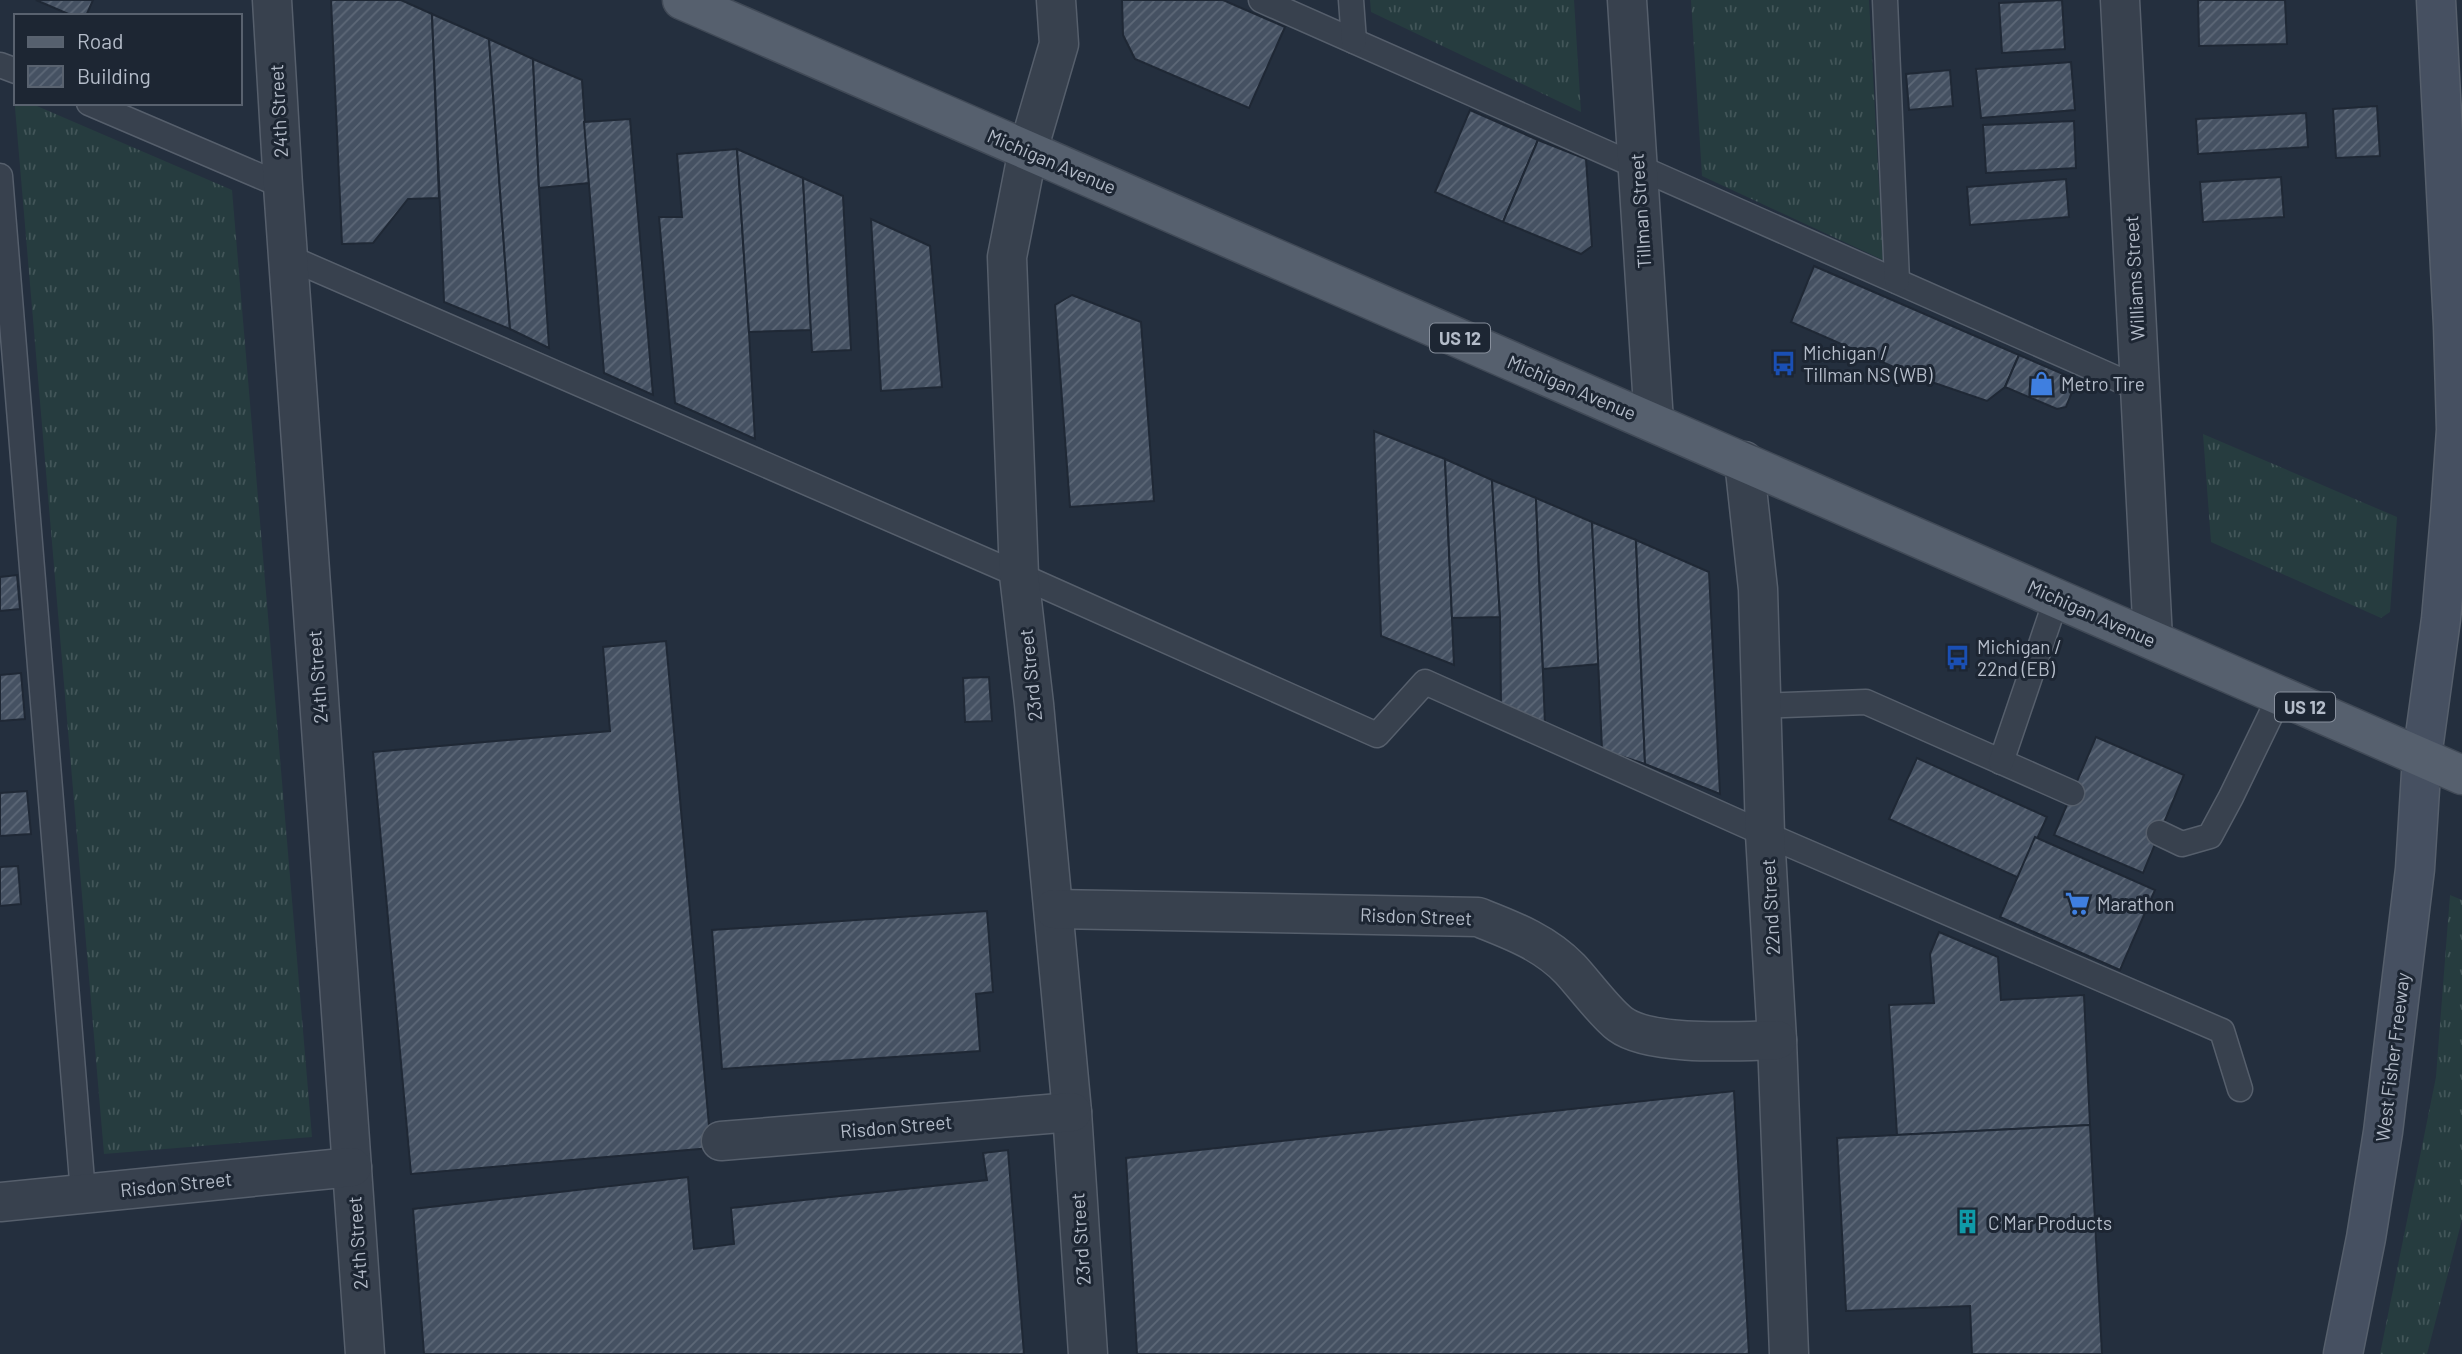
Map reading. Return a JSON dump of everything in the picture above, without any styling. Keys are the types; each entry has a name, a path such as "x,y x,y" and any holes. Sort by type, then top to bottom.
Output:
{"main road":[{"name":"Michigan Avenue","path":"682,0 2462,775"}],"street":[{"name":"24th Street","path":"272,0 365,1354"},
{"name":"23rd Street","path":"1056,0 1059,44 1028,150 1007,257 1019,575 1072,1112 1088,1354"},
{"name":"Tillman Street","path":"1628,0 1654,422"},
{"name":"Williams Street","path":"2120,0 2153,639"},
{"name":"West Fisher Freeway","path":"2343,1354 2383,1132 2415,869 2422,758 2441,619 2456,430 2436,0"},
{"name":"22nd Street","path":"1744,461 1758,589 1765,834 1777,1040 1789,1354"},
{"name":"Risdon Street","path":"1054,909 1478,917 1531,938 1567,966 1620,1024 1640,1033 1659,1038 1777,1040"},
{"name":"Risdon Street","path":"720,1141 1072,1112"},
{"name":"Risdon Street","path":"0,1202 352,1167"}],"lane":[{"path":"1261,0 2140,388"},
{"path":"1352,0 1354,41"},
{"path":"1885,0 1897,281"},
{"path":"94,105 283,187"},
{"path":"0,176 83,1193"},
{"path":"288,257 1019,575 1377,735 1424,682 1765,834 2222,1031 2240,1089"},
{"path":"2001,762 2057,597"},
{"path":"2159,832 2182,844 2210,836 2280,696"},
{"path":"1760,705 1866,702 2072,793"}],"green space":[{"path":"1370,0 1574,0 1581,112 1371,12"},
{"path":"1691,0 1869,0 1883,260 1702,176"},
{"path":"15,105 35,105 232,190 312,1137 104,1154"},
{"path":"2203,434 2397,517 2390,612 2381,618 2211,542"},
{"path":"2450,895 2462,900 2462,1220 2427,1354 2380,1354 2436,1077"}],"building":[{"path":"36,0 93,0 87,14 68,14"},
{"path":"331,0 401,0 432,14 439,198 408,199 373,243 342,244"},
{"path":"1122,0 1223,0 1285,27 1249,108 1135,59 1123,35"},
{"path":"2062,0 2065,49 2002,53 1999,3"},
{"path":"2198,0 2285,0 2287,44 2199,46"},
{"path":"432,14 489,39 510,329 444,302"},
{"path":"489,39 533,59 549,348 510,329"},
{"path":"533,59 582,80 589,183 539,188"},
{"path":"2071,62 2075,110 1981,118 1976,69"},
{"path":"1950,70 1953,106 1909,110 1906,74"},
{"path":"2377,106 2380,156 2336,158 2333,109"},
{"path":"1470,110 1538,140 1503,222 1435,192"},
{"path":"2306,113 2308,147 2198,154 2196,119"},
{"path":"630,119 653,395 604,373 584,122"},
{"path":"2074,121 2076,168 1986,173 1983,125"},
{"path":"1538,140 1586,159 1592,246 1581,254 1503,222"},
{"path":"737,149 755,439 675,403 659,217 682,217 677,154"},
{"path":"737,149 803,178 811,330 749,332"},
{"path":"2281,177 2284,217 2203,222 2200,182"},
{"path":"803,178 843,196 851,350 812,352"},
{"path":"2066,179 2069,217 1970,225 1967,187"},
{"path":"871,219 930,246 942,387 881,391"},
{"path":"1814,266 2019,355 2005,387 1987,401 1914,376 1791,322"},
{"path":"1072,295 1141,322 1154,501 1070,507 1055,305"},
{"path":"2019,355 2077,380 2066,407 2057,409 2005,387"},
{"path":"1374,431 1445,459 1454,665 1381,636"},
{"path":"1445,459 1492,480 1500,617 1452,618"},
{"path":"1492,480 1536,498 1545,724 1501,707 1500,617"},
{"path":"1536,498 1592,522 1599,664 1543,669"},
{"path":"1592,522 1636,540 1645,764 1602,750"},
{"path":"1636,540 1709,572 1720,794 1645,764"},
{"path":"17,575 20,609 0,611 0,577"},
{"path":"666,641 711,1148 411,1174 373,752 610,731 603,647"},
{"path":"21,673 25,719 0,721 0,675"},
{"path":"989,677 992,721 965,722 963,678"},
{"path":"2096,737 2184,775 2143,873 2054,835"},
{"path":"1917,758 2047,817 2019,878 1889,819"},
{"path":"27,791 31,834 0,836 0,793"},
{"path":"2035,837 2155,890 2120,970 2000,917"},
{"path":"18,866 21,904 0,906 0,867"},
{"path":"987,911 993,992 976,994 980,1051 722,1069 712,930"},
{"path":"1939,932 1998,957 2001,1000 2084,995 2090,1125 1897,1135 1889,1005 1934,1003 1930,954"},
{"path":"1734,1091 1749,1354 1137,1354 1126,1158"},
{"name":"C Mar Products","path":"2090,1125 2102,1354 1972,1354 1970,1306 1846,1311 1837,1138"},
{"path":"1008,1150 1024,1354 424,1354 413,1209 688,1177 694,1249 734,1244 731,1208 987,1180 983,1153"}],"place":[{"name":"Michigan / Tillman NS (WB)","path":"1783,363"},
{"name":"Metro Tire","path":"2041,383"},
{"name":"Michigan / 22nd (EB)","path":"1957,657"},
{"name":"Marathon","path":"2077,903"},
{"name":"C Mar Products","path":"1968,1222"}]}
